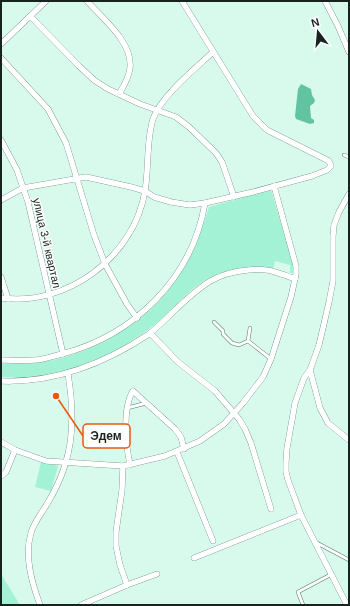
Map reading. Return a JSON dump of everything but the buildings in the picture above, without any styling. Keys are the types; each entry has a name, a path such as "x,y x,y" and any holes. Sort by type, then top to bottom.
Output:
{"street":[{"path":"1,44 46,1"},
{"path":"87,1 126,47 130,68 119,94"},
{"path":"1,200 23,188 76,178 86,178 145,191 154,197 172,202 190,204 205,203 312,176 327,170 331,166 329,161 266,130 259,124 246,107 182,1"},
{"path":"325,1 349,52"},
{"path":"30,16 94,80 108,89 140,104 164,111 176,117 189,127 216,153 222,162 234,196"},
{"path":"1,298 35,299 49,295 76,284 91,275 112,256 132,229 139,215 145,191 150,133 153,119 157,110 163,100 213,52"},
{"path":"1,58 48,109 66,143 104,264 127,304 137,318"},
{"name":"улица 3-й квартал","path":"1,140 12,159 34,222 49,295 64,354"},
{"path":"1,442 15,450 46,461 123,466 152,460 177,452 200,441 224,424 250,395 263,377 271,359 291,297 295,279 296,266 274,186"},
{"path":"346,605 332,574 301,515 286,472 286,455 295,402 304,378 310,370 319,345 333,281 334,225 338,212 349,194"},
{"path":"1,360 35,360 73,352 97,342 137,318 163,293 180,268 195,237 205,203"},
{"path":"1,381 32,380 68,374 109,357 150,333 195,291 220,275 235,271 263,270 274,271 295,279"},
{"path":"1,277 8,299"},
{"path":"150,333 178,362 214,391 245,429 251,443 271,509"},
{"path":"310,370 322,413 328,423 349,440"},
{"path":"40,605 32,578 29,560 31,533 38,517 54,493 66,463 73,423 68,374"},
{"path":"130,465 126,445 126,428 128,408 133,391 179,434 184,449"},
{"path":"1,476 6,472 15,450"},
{"path":"177,452 213,541"},
{"path":"123,466 122,490 116,532 116,546 120,565 127,585"},
{"path":"194,558 301,515"},
{"path":"81,605 157,574"}],"lane":[{"path":"344,155 349,157"},
{"path":"214,322 232,343 239,345 248,341"},
{"path":"248,341 250,328"},
{"path":"248,341 271,359"},
{"path":"128,408 135,407 146,402"},
{"path":"316,543 349,560"},
{"path":"303,605 298,592 332,574"}],"shaded area":[{"path":"301,84 311,89 315,100 310,106 311,118 314,120 314,123 310,124 296,119 295,116 298,89"},
{"path":"271,190 294,267 293,273 290,273 290,265 275,261 273,269 243,268 216,275 198,285 153,326 118,349 100,358 82,366 42,376 1,377 1,363 34,363 64,357 93,347 130,326 158,302 178,277 193,250 209,207"},
{"path":"41,462 58,466 51,491 35,487"},
{"path":"1,574 20,605 1,605"}],"place":[{"name":"Эдем","path":"56,396"}]}
